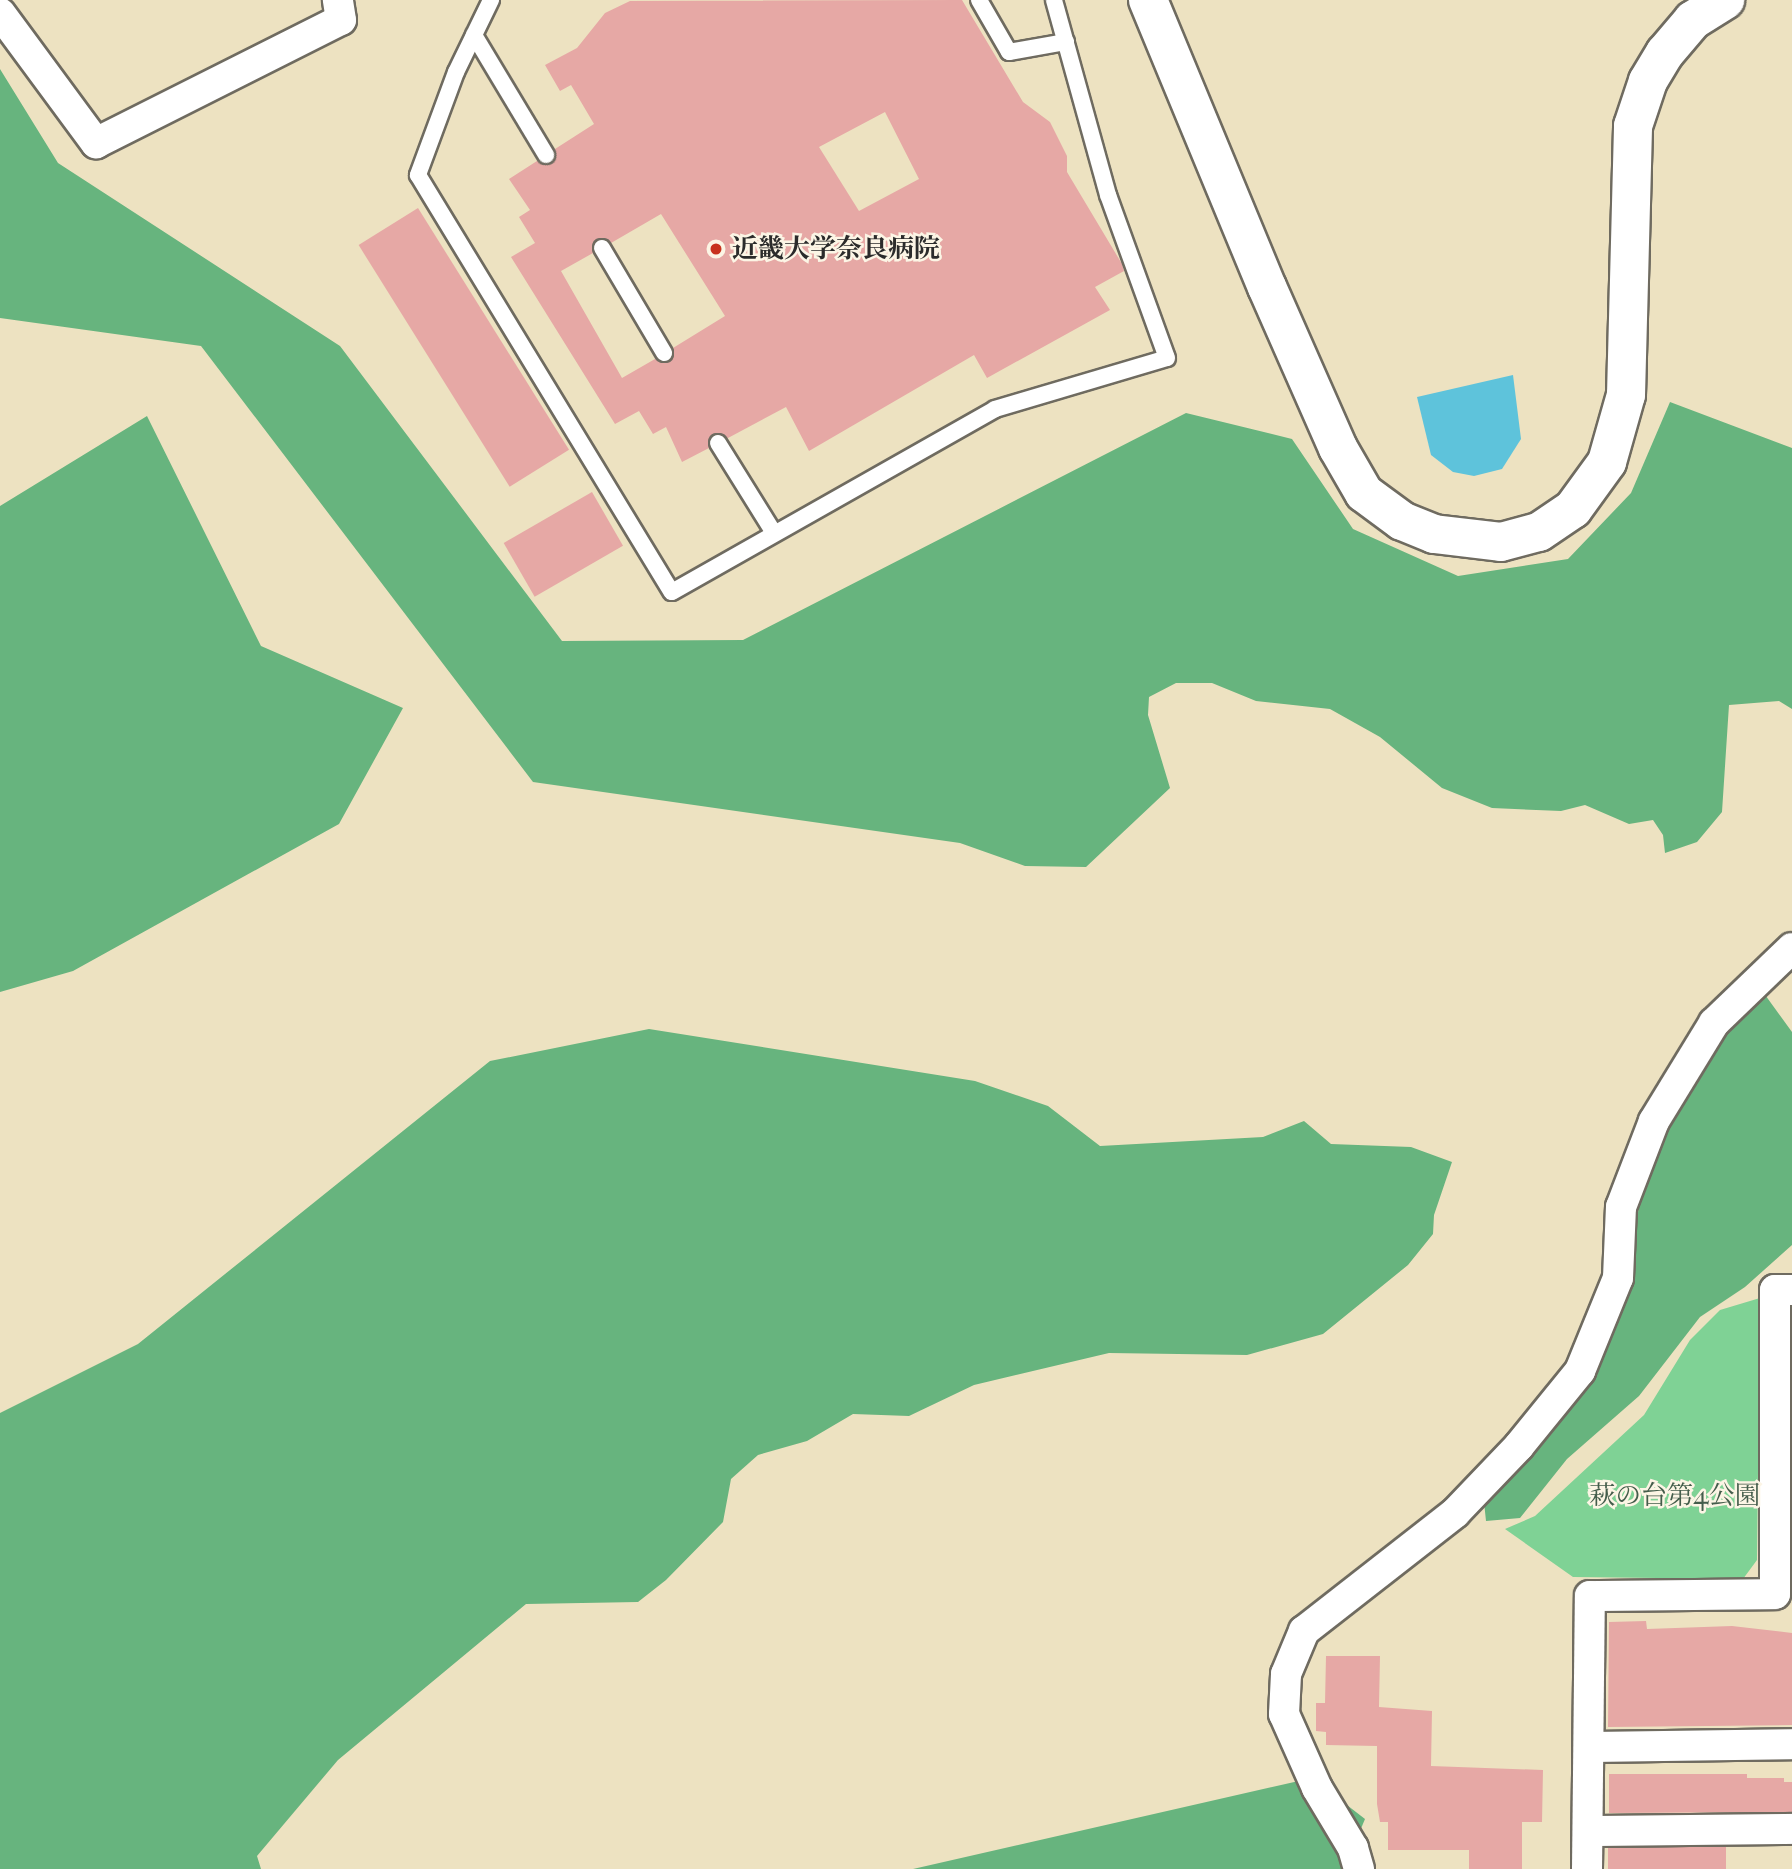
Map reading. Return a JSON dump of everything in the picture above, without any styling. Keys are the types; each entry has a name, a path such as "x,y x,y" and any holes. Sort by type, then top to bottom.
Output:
{"street":[{"path":"0,13 96,143 341,20 338,0"},
{"path":"1148,0 1338,448 1364,493 1402,521 1434,534 1501,542 1539,532 1573,509 1607,462 1626,395 1633,127 1648,81 1665,53 1693,20 1724,0"},
{"path":"1359,1869 1353,1848 1317,1788 1284,1714 1286,1674 1304,1631 1455,1513 1519,1446 1580,1371 1618,1278 1621,1207 1654,1121 1714,1023 1792,948"},
{"path":"1587,1869 1590,1596 1784,1595 1784,1442 1774,1290 1792,1290"},
{"path":"1589,1746 1792,1744"},
{"path":"1588,1831 1792,1829"}],"lane":[{"path":"491,0 474,35 418,175 672,592 995,409 1167,358 1108,195 1054,0"},
{"path":"979,0 1009,52 1066,43"},
{"path":"474,35 546,155"},
{"path":"602,248 664,353"},
{"path":"718,443 774,533"}],"green space":[{"path":"0,69 58,163 340,346 562,641 743,640 1186,413 1292,439 1353,529 1458,576 1568,559 1631,493 1670,402 1792,448 1792,709 1779,701 1729,705 1722,812 1697,842 1665,853 1663,835 1653,820 1629,824 1585,805 1561,811 1492,808 1442,788 1380,737 1330,709 1256,701 1212,683 1176,683 1149,697 1148,715 1170,788 1086,867 1025,866 960,843 533,782 201,346 0,318"},
{"path":"147,416 261,646 403,708 339,824 73,971 0,992 0,506"},
{"path":"1763,992 1792,1032 1792,1245 1745,1287 1700,1317 1639,1396 1567,1459 1520,1518 1486,1521 1484,1502 1627,1279 1639,1206 1659,1138 1722,1030"},
{"path":"649,1029 975,1081 1048,1106 1100,1146 1263,1137 1304,1121 1331,1144 1411,1147 1452,1162 1434,1215 1433,1234 1408,1265 1323,1334 1247,1355 1109,1353 974,1385 909,1416 853,1414 807,1441 758,1455 731,1479 723,1522 666,1580 638,1602 526,1604 338,1760 257,1856 261,1869 0,1869 0,1413 138,1344 490,1061"},
{"name":"萩の台第4公園","path":"1760,1298 1757,1560 1743,1579 1573,1577 1505,1529 1535,1516 1644,1415 1690,1340 1720,1310"},
{"path":"1312,1778 1365,1819 1344,1869 913,1869"}],"water":[{"path":"1513,375 1521,439 1502,469 1474,476 1453,472 1431,455 1417,397"}],"building":[{"path":"962,0 1023,102 1050,122 1067,156 1067,172 1122,264 1124,271 1095,287 1110,310 987,378 974,355 809,451 786,407 728,438 713,434 709,448 682,462 666,427 653,434 639,411 615,424 511,257 535,243 519,217 530,210 509,179 537,161 552,164 555,149 594,124 571,85 560,91 545,65 577,48 605,13 630,1","holes":["885,112 919,179 859,211 819,147","661,214 725,316 673,348 670,362 655,359 622,378 561,271 593,253 597,239 611,243"]},
{"path":"418,208 569,450 510,487 359,245"},
{"path":"592,492 623,546 535,597 504,543"},
{"path":"1646,1621 1647,1629 1732,1626 1792,1633 1792,1725 1608,1727 1609,1622"},
{"path":"1326,1656 1380,1656 1379,1707 1432,1711 1431,1766 1543,1770 1542,1822 1522,1822 1522,1869 1469,1869 1469,1850 1388,1850 1388,1822 1380,1822 1377,1804 1377,1746 1326,1745 1326,1732 1316,1731 1316,1703 1325,1703"},
{"path":"1609,1774 1747,1774 1747,1778 1784,1778 1784,1782 1792,1782 1792,1812 1609,1813"},
{"path":"1608,1847 1726,1847 1726,1869 1608,1869"}],"place":[{"name":"近畿大学奈良病院","path":"716,249"}]}
